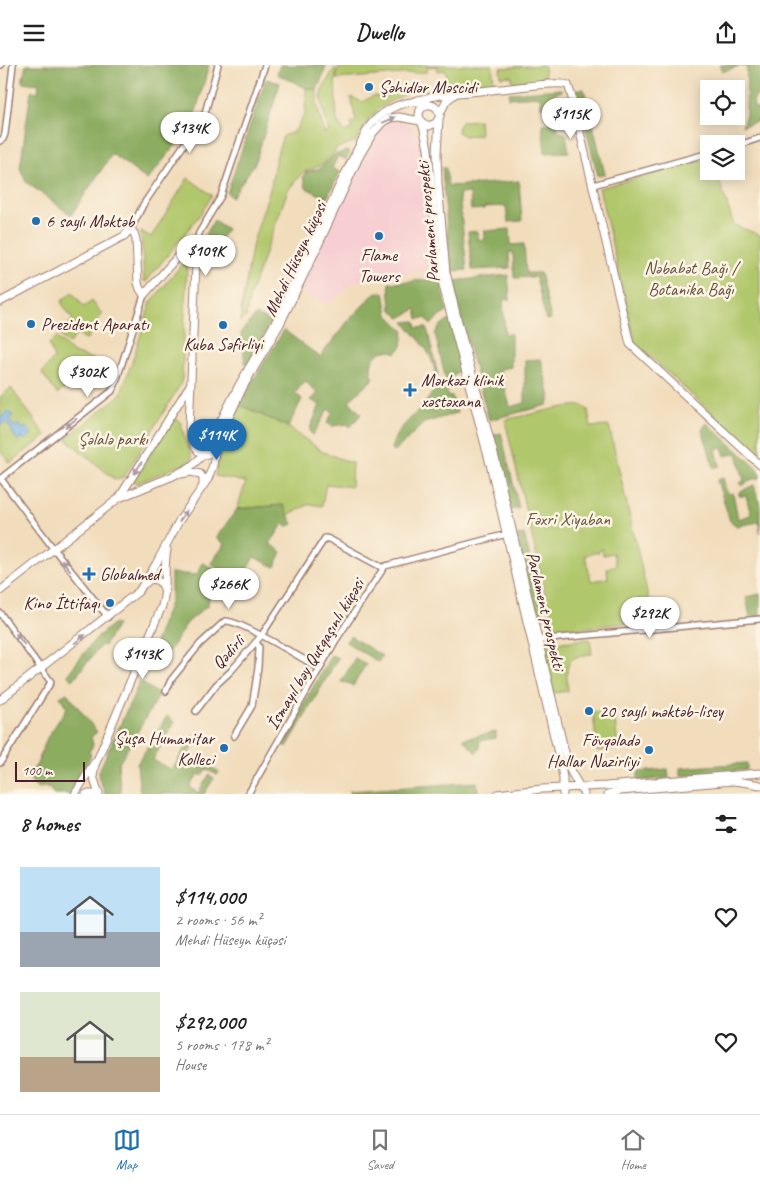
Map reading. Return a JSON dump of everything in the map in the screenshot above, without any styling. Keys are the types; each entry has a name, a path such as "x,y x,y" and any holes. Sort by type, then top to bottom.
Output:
{"main road":[{"name":"Mehdi Hüseyn küçəsi","path":"203,454 239,385 276,321 368,128 373,120 380,115 403,104 438,95 540,85 568,85 593,185"},
{"path":"438,95 426,105 419,115 421,122 429,126 434,125 438,121 447,100 457,93"},
{"name":"Mehdi Hüseyn küçəsi","path":"403,104 417,102 426,105"},
{"path":"426,105 438,109 440,115"},
{"name":"Parlament prospekti","path":"440,115 437,153 438,184 446,272 496,462 567,762 581,792"},
{"name":"Mehdi Hüseyn küçəsi","path":"217,443 243,387 273,338 316,252 359,157 373,133 390,118 400,117 421,122"},
{"name":"Parlament prospekti","path":"421,122 428,149 437,250 443,285 507,534 562,772 563,791"},
{"path":"593,185 630,344 760,465"},
{"path":"0,302 124,236 131,229 136,239 139,287 144,295 178,256 186,255 192,258 196,264 189,431 192,444 196,450 203,454 210,453 217,443"},
{"path":"119,498 191,382"},
{"path":"189,421 193,433 198,439 208,439 216,431"},
{"path":"143,587 179,521 212,470 217,443"},
{"path":"0,591 119,498 173,476 195,464 203,454"},
{"path":"173,476 191,473 200,474 203,478 202,488"},
{"path":"99,794 93,776 95,765 162,605 165,595 166,557 171,537"},
{"path":"0,700 108,617 135,595 149,580 155,579 159,581 165,595"},
{"path":"75,794 98,757"},
{"path":"542,789 557,783 561,779 562,772"},
{"path":"497,794 542,789 581,792 607,790 760,773"},
{"path":"607,790 620,791 733,781 760,785"},
{"path":"542,789 555,794"},
{"path":"86,794 93,794"}],"street":[{"path":"0,141 5,135 13,65"},
{"path":"131,229 143,205 205,113 218,65"},
{"path":"196,264 196,244 201,227 221,196 265,65"},
{"path":"745,143 760,138"},
{"path":"593,185 700,155"},
{"path":"108,617 0,479 112,391 144,295"},
{"path":"383,568 388,564 507,534"},
{"name":"Qədirli","path":"196,711 216,685 231,671 261,636 325,539 330,539 383,568"},
{"name":"İsmayıl bəy Qutqaşınlı küçəsi","path":"248,794 336,640 383,568"},
{"path":"0,613 51,682 2,754 0,763"},
{"path":"538,640 760,619"},
{"path":"166,691 171,680 200,644 225,621 230,621 261,636 320,669"},
{"path":"234,736 252,706 258,669 259,647 256,642"}],"shaded area":[{"name":"Flame Towers","path":"390,122 406,122 416,130 420,140 424,156 427,204 438,268 354,282 327,305 299,291 369,145 383,126"}],"green space":[{"path":"26,65 209,65 194,118 179,141 147,180 112,154 71,215 26,182 20,168 31,91 38,92 39,84 22,82"},
{"path":"280,65 325,65 325,70 317,90 306,88 277,74"},
{"path":"337,65 492,65 494,83 448,87 446,70 438,71 437,66 427,67 427,72 336,79 339,68"},
{"path":"544,65 545,80 512,82 512,76 501,77 500,68"},
{"path":"720,65 760,65 760,91 753,101 754,107 760,111 759,121 742,126 745,125 746,114 747,67 740,66 722,72"},
{"path":"335,68 337,71 335,80 337,122 345,132 352,129 351,123 356,122 351,97 362,102 373,96 381,96 381,92 410,89 410,92 380,108 369,119 356,141 336,149 333,155 321,165 302,173 288,190 250,295 246,317 241,322 242,304 253,242 271,186 283,136 294,132 305,114 306,88 317,90 317,104 324,133 329,132 321,100 322,89"},
{"path":"266,79 280,83 255,163 232,197 227,193"},
{"path":"561,89 562,91 553,94 558,131 566,134 569,152 545,153 542,124 551,124 550,107 541,107 540,96 509,98 509,93"},
{"path":"584,89 605,174 598,176 576,90"},
{"path":"479,120 480,135 464,136 458,132 458,126 462,121"},
{"path":"346,151 350,152 346,160 338,156 332,168 340,172 327,198 306,188 303,177 305,173 320,168 336,154"},
{"name":"Nəbabət Bağı / Botanika Bağı","path":"700,160 700,180 719,180 734,225 760,235 760,457 635,343 599,188"},
{"path":"442,168 446,168 448,186 519,181 522,221 508,222 506,206 484,207 484,209 471,210 470,193 459,194 467,270 451,271"},
{"path":"188,178 212,195 202,212 146,282 144,281 141,231 151,237"},
{"path":"214,220 227,229 215,247 205,235"},
{"path":"510,229 511,245 524,244 526,273 540,273 551,319 546,320 536,277 514,278 513,252 509,252 510,268 472,270 468,232 477,231 479,240 485,239 484,231"},
{"name":"Şəlalə parkı","path":"183,263 187,265 182,379 124,477 118,480 113,478 67,439 120,395 151,302"},
{"path":"508,275 510,299 503,300 505,334 511,334 511,367 500,369 510,407 525,403 525,360 541,359 550,398 548,405 489,420 460,315 453,281"},
{"path":"440,279 447,312 437,318 431,325 426,318 418,319 416,309 400,318 391,309 389,283"},
{"path":"72,292 84,307 92,301 102,314 87,339 76,335 69,344 58,334 73,320 61,302"},
{"path":"384,292 388,315 404,331 402,346 396,353 384,351 379,353 372,361 371,372 374,378 349,401 361,414 350,427 347,424 332,426 327,423 333,412 328,409 313,435 310,432 320,405 311,400 318,393 305,381 295,393 302,399 288,427 240,405 284,330 320,357 348,321 374,294"},
{"path":"256,315 271,321 249,364 245,363 241,332"},
{"path":"450,320 463,368 446,381 435,333 441,325"},
{"path":"415,321 417,328 426,327 438,375 436,375 434,366 424,346 404,322"},
{"path":"56,337 73,353 93,359 89,371 57,394 42,373 54,358 49,344"},
{"path":"445,382 448,397 452,396 457,413 424,423 394,452 391,449 399,431 425,403 436,385"},
{"path":"11,388 46,436 10,463 0,451 0,397"},
{"path":"240,405 288,427 323,452 352,463 351,487 326,484 322,506 310,504 288,515 283,505 237,509 246,482 215,476 221,445"},
{"name":"Fəxri Xiyaban","path":"581,405 588,410 591,427 609,426 653,618 629,623 555,631 505,420 558,408","holes":["602,548 603,555 613,553 616,565 607,568 608,578 591,581 585,555 599,552"]},
{"path":"174,419 181,423 191,459 188,462 135,483 134,479"},
{"path":"707,423 760,471 760,478 753,479 742,486 739,483 744,481 737,453 725,456 722,447 716,449 720,466 714,468 702,429"},
{"path":"501,433 519,508 511,510 493,435"},
{"path":"723,478 727,494 733,493 738,519 751,515 746,496 739,496 739,492 754,485 758,500 760,500 760,533 759,522 737,526 730,521 717,480"},
{"path":"283,505 293,524 288,526 283,524 270,544 282,552 275,567 254,557 239,584 216,592 220,571 211,563 225,544 216,538 237,509"},
{"path":"524,534 544,616 538,623 517,536"},
{"path":"203,563 214,569 208,605 187,623 158,668 146,667 171,600 171,573 197,575"},
{"path":"760,594 760,616 750,617 746,597"},
{"path":"114,623 117,625 104,646 101,645 73,680 67,675 96,638"},
{"path":"350,636 382,656 378,662 346,642"},
{"path":"590,639 592,654 576,657 569,664 567,669 568,691 554,693 543,644"},
{"path":"331,655 338,658 287,747 281,744"},
{"path":"355,658 366,664 353,686 341,682"},
{"path":"140,681 159,695 118,765 121,794 105,794 99,778 99,771"},
{"path":"67,693 97,732 91,737 93,745 89,752 91,755 72,794 54,794 48,787 36,788 28,776 37,764 47,738 67,708 60,697"},
{"path":"614,710 618,749 597,751 593,712"},
{"path":"167,716 174,722 153,760 172,770 192,736 198,739 184,763 196,770 201,761 219,772 217,775 206,769 202,776 198,774 190,787 198,793 209,775 214,778 204,794 140,794 137,764"},
{"path":"496,732 496,738 479,741 480,748 476,753 463,739"},
{"path":"747,763 747,770 680,776 680,768"},
{"path":"668,769 669,778 638,781 638,772"},
{"path":"477,782 478,793 350,794 350,791"}],"water":[{"path":"9,411 13,416 9,420 15,427 19,424 23,429 26,427 32,434 25,440 22,437 18,441 6,422 1,425 0,418"}],"place":[{"name":"Şəhidlər Məscidi","path":"369,87"},
{"name":"6 saylı Məktəb","path":"36,221"},
{"name":"Flame Towers","path":"379,236"},
{"name":"Prezident Aparatı","path":"31,324"},
{"name":"Kuba Səfirliyi","path":"223,325"},
{"name":"Mərkəzi klinik xəstəxana","path":"410,390"},
{"name":"Globalmed","path":"89,574"},
{"name":"Kino İttifaqı","path":"110,603"},
{"name":"20 saylı məktəb-lisey","path":"589,711"},
{"name":"Şuşa Humanitar Kolleci","path":"224,748"},
{"name":"Fövqəladə Hallar Nazirliyi","path":"649,750"}]}
